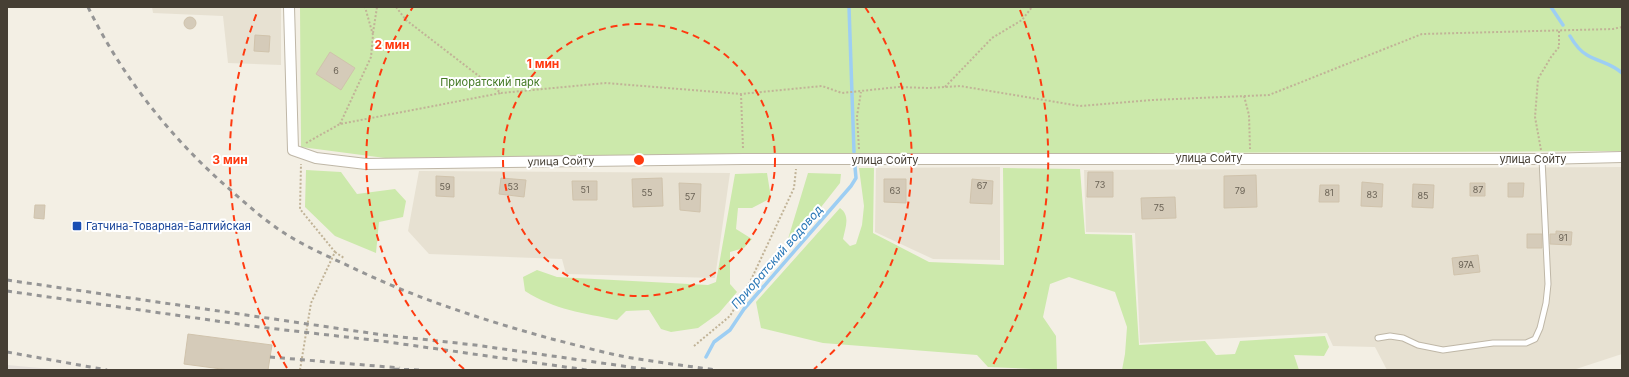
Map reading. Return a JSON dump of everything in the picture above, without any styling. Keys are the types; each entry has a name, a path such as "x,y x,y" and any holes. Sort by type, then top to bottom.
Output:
{"street":[{"path":"289,7 297,152"},
{"name":"улица Сойту","path":"297,152 316,158 366,164 744,159 1542,159 1622,157"}],"lane":[{"path":"1378,338 1390,336 1402,338 1418,345 1443,350 1493,343 1526,343 1535,339 1540,328 1546,303 1548,284 1542,159"}],"path":[{"path":"364,7 373,35"},
{"path":"340,124 372,57 373,35 378,7"},
{"path":"396,7 406,20 500,92"},
{"path":"945,86 992,38 1022,20 1032,7"},
{"path":"344,258 335,252 300,209 297,152 340,124 500,92 606,83 741,94 822,86 842,93 861,92 898,86 960,86 1080,106 1152,100 1269,95 1422,34 1613,29 1622,27"},
{"path":"1542,159 1535,117 1538,79 1551,57 1559,47 1559,30"},
{"path":"859,160 857,116 861,92"},
{"path":"741,94 744,159"},
{"path":"1244,96 1249,115 1250,158"},
{"path":"694,346 730,316 750,282 794,188 797,159"},
{"path":"300,370 311,303 335,252"}],"shaded area":[{"path":"152,7 281,7 281,65 228,63 223,16 153,13"},
{"path":"1000,167 1000,260 933,259 875,232 876,168"},
{"path":"1622,167 1622,354 1573,370 1387,370 1375,347 1333,346 1327,333 1140,343 1135,233 1086,232 1084,170"},
{"path":"419,171 730,173 715,278 566,274 562,259 429,254 408,231"},
{"path":"7,365 62,370 7,370"}],"green space":[{"name":"Приоратский парк","path":"300,7 1622,7 1622,151 385,158 301,147"},
{"path":"859,168 874,168 873,233 929,262 1004,265 1003,168 1080,169 1085,234 1132,235 1139,345 1205,341 1216,355 1235,354 1240,341 1325,336 1329,347 1324,356 1294,355 1299,370 1122,370 1127,327 1115,292 1069,277 1050,284 1043,317 1056,336 1057,370 988,367 977,355 823,343 761,328 756,302 840,208 846,218 843,239 850,246 856,244 862,225 864,206"},
{"path":"306,170 341,172 357,194 395,189 406,201 403,217 379,222 376,253 335,236 305,207"},
{"path":"767,173 771,198 752,208 738,208 736,229 752,239 744,248 730,252 730,284 737,292 719,313 698,328 671,332 661,329 649,310 626,311 617,320 581,313 547,303 525,291 523,277 537,270 557,277 708,285 716,282 735,174"},
{"path":"808,173 841,174 840,183 789,248 788,239"}],"building":[{"path":"192,17 195,18 195,28 188,29 185,28 184,21 185,18"},
{"path":"255,35 270,36 269,52 254,51"},
{"path":"330,52 355,68 341,90 316,74"},
{"path":"1088,172 1113,172 1113,197 1087,197"},
{"path":"1256,175 1257,207 1224,208 1224,176"},
{"path":"436,176 454,177 454,197 436,196"},
{"path":"501,178 526,180 524,197 499,194"},
{"path":"662,178 663,206 633,207 632,179"},
{"path":"884,179 906,179 906,203 884,202"},
{"path":"972,179 993,181 992,204 970,203"},
{"path":"572,181 597,181 597,200 573,200"},
{"path":"1362,182 1383,184 1382,207 1361,206"},
{"path":"679,183 701,184 700,212 680,210"},
{"path":"1470,183 1485,183 1485,196 1470,196"},
{"path":"1508,183 1524,183 1523,197 1508,197"},
{"path":"1413,184 1434,185 1433,208 1412,207"},
{"path":"1320,185 1339,185 1339,202 1319,202"},
{"path":"1175,197 1176,218 1142,219 1141,198"},
{"path":"35,205 45,205 44,219 34,218"},
{"path":"1556,231 1572,232 1571,245 1550,244 1550,234 1556,234"},
{"path":"1527,234 1542,234 1542,248 1527,248"},
{"path":"1478,255 1480,272 1454,275 1452,258"},
{"path":"188,334 272,345 268,370 229,370 184,364"}],"waterway":[{"name":"Приоратский водовод","path":"849,7 854,152"},
{"path":"1551,7 1563,25"},
{"path":"1570,36 1577,47 1584,53 1614,67 1622,73"},
{"name":"Приоратский водовод","path":"706,357 714,342 730,330 744,309 851,186 856,178 855,167"}],"railway":[{"path":"88,7 101,32 131,81 167,126 206,168 227,187 262,217 292,238 400,289 450,308 500,324 552,339 626,357 717,370"},
{"path":"7,280 383,335 475,345 651,370"},
{"path":"7,291 259,327 381,341 587,370"},
{"path":"7,352 107,370"},
{"path":"270,357 400,368"},
{"path":"394,369 419,370"}],"place":[{"name":"Гатчина-Товарная-Балтийская","path":"77,226"}]}
